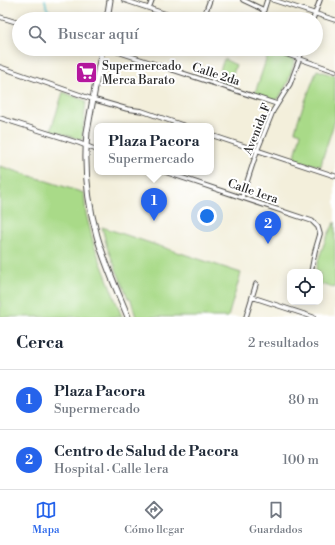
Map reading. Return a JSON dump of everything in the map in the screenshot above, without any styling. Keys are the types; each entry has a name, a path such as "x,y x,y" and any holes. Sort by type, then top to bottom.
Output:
{"street":[{"path":"108,12 110,0"},
{"path":"124,0 161,12"},
{"path":"149,8 152,0"},
{"path":"206,12 210,0"},
{"path":"243,0 264,10 267,0"},
{"path":"273,0 312,12"},
{"path":"315,12 320,0"},
{"path":"323,16 335,20"},
{"path":"0,17 12,21"},
{"path":"101,56 92,99 86,146 90,201 97,237 128,317"},
{"name":"Calle 2da","path":"130,56 277,104"},
{"path":"291,56 335,71"},
{"name":"Avenida F","path":"242,198 257,151 273,111 290,84 301,56"},
{"path":"0,68 92,99 127,109 142,111 176,123"},
{"path":"0,118 94,149"},
{"path":"214,136 335,176"},
{"name":"Calle 1era","path":"174,175 312,222 318,227 320,234 312,269"},
{"path":"246,317 256,284"},
{"path":"252,297 313,317"}],"green space":[{"path":"267,56 283,56 295,60 288,82 279,98 274,100 255,93"},
{"path":"224,59 236,65 229,86 216,81"},
{"path":"317,70 335,76 335,120 321,166 294,160 301,133 295,131"},
{"path":"63,92 86,101 82,140 51,130"},
{"path":"0,166 84,193 86,214 94,245 122,317 0,317"},
{"path":"335,222 335,288 323,285 323,269 316,269 328,234"},
{"path":"102,227 241,273 228,317 136,317 131,300 128,298 107,247"}],"waterway":[{"path":"45,0 47,9 52,12"}],"place":[{"name":"Supermercado Merca Barato","path":"86,73"},
{"name":"Plaza Pacora","path":"154,221"},
{"name":"Centro de Salud de Pacora","path":"268,244"}]}
